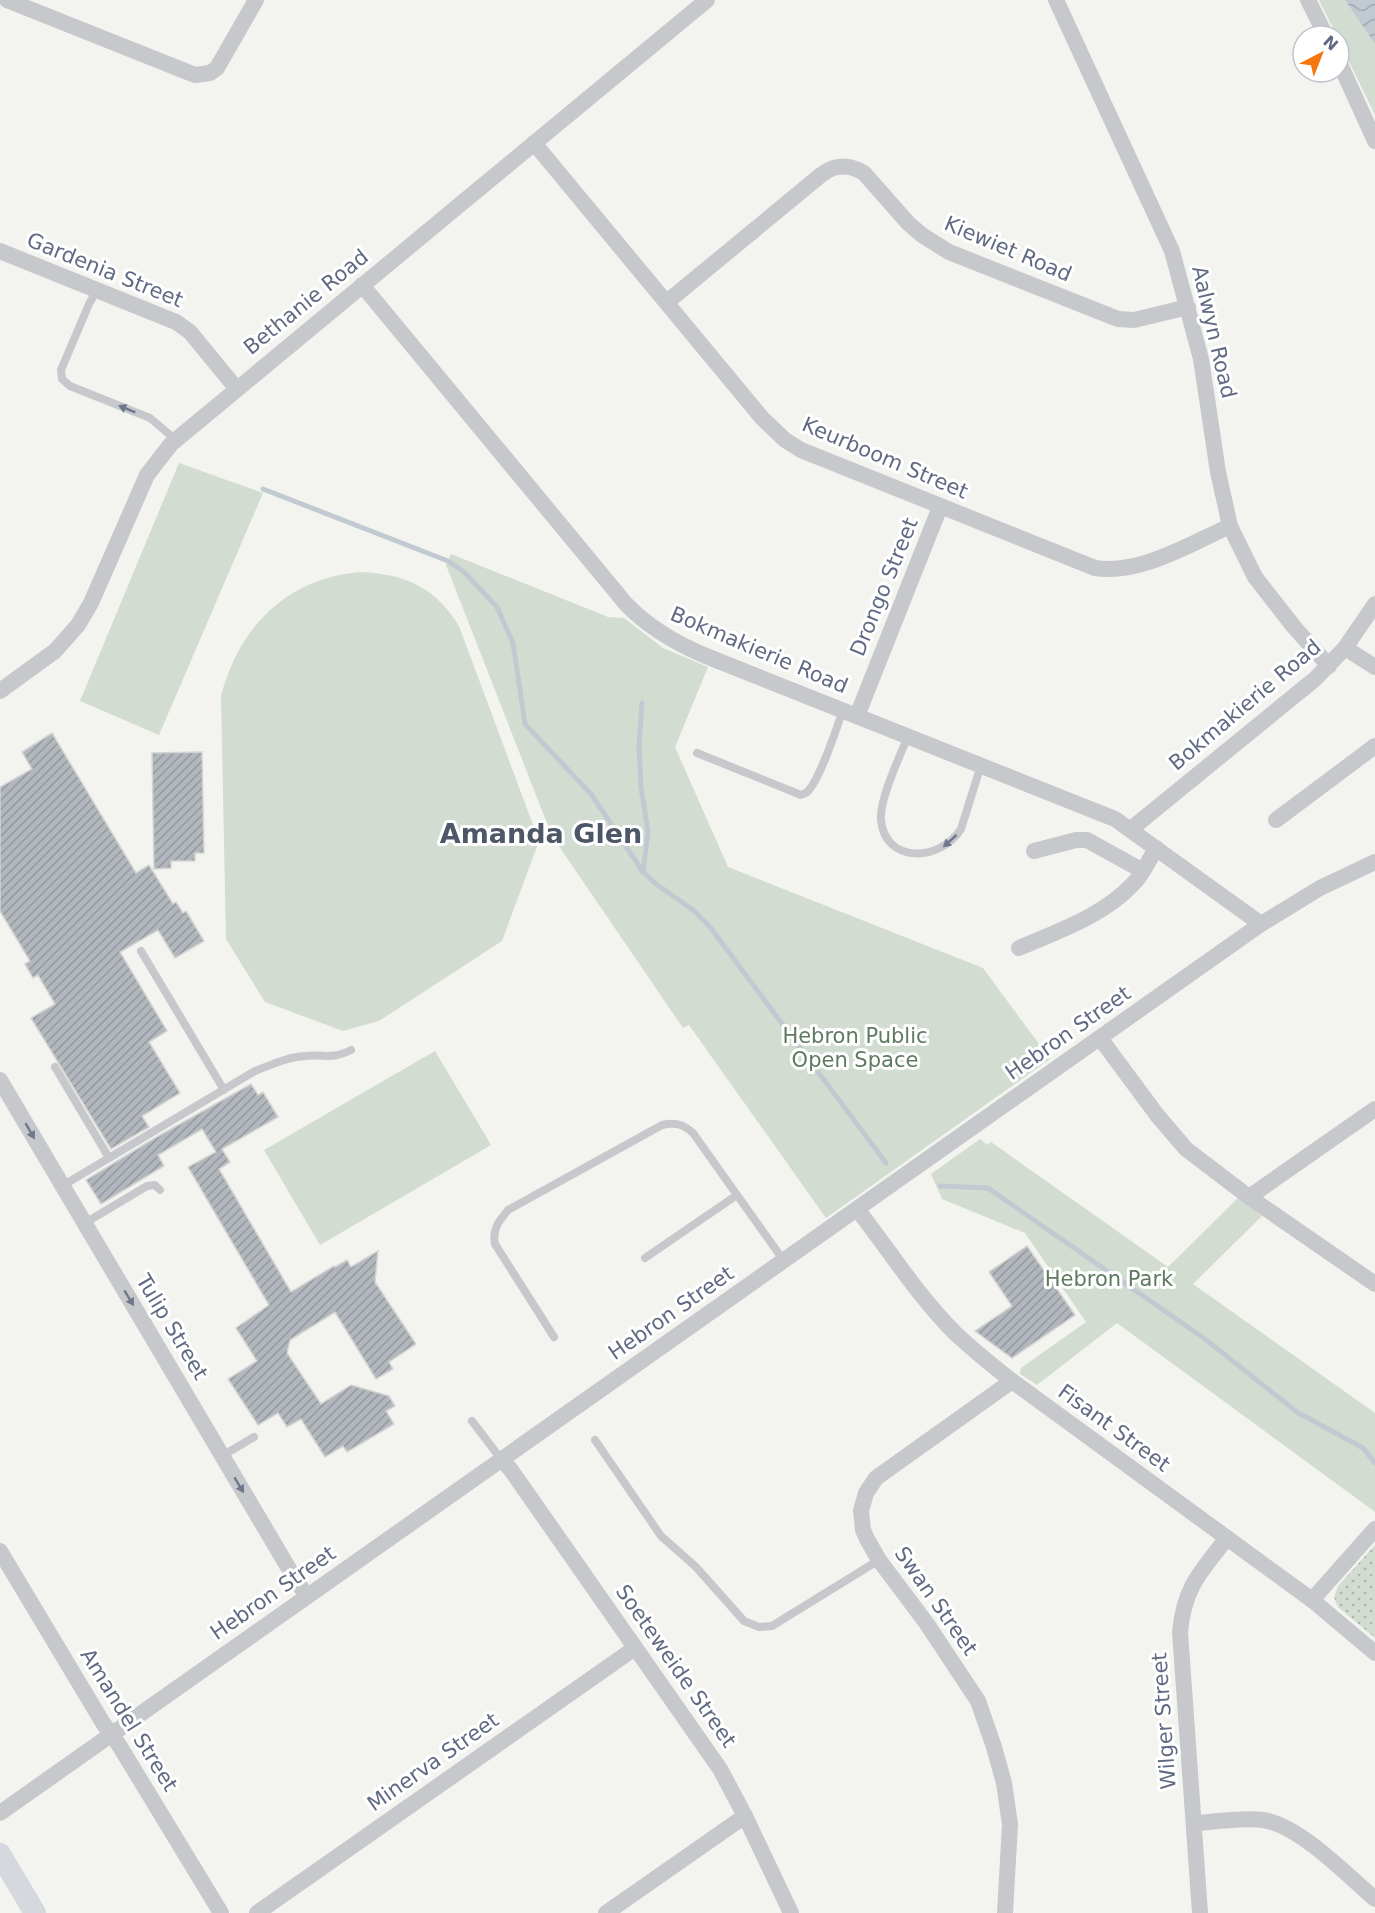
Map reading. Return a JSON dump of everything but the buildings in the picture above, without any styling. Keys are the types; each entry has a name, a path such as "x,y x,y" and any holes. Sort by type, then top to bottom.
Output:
{"street":[{"path":"7,0 195,75 210,73 219,66 256,0"},
{"name":"Bethanie Road","path":"0,691 55,651 78,625 91,603 147,475 176,440 707,0"},
{"name":"Aalwyn Road","path":"1056,0 1172,251 1201,359 1218,472 1230,526 1255,577 1294,627 1329,666"},
{"path":"1308,0 1320,24"},
{"path":"1349,84 1375,141"},
{"name":"Keurboom Street","path":"534,142 762,418 785,440 821,460 1086,566 1106,570 1136,567 1230,526"},
{"name":"Kiewiet Road","path":"667,302 825,171 844,166 864,173 908,223 949,252 1118,319 1134,320 1188,307"},
{"name":"Gardenia Street","path":"0,251 181,325 236,388"},
{"name":"Bokmakierie Road","path":"362,285 637,615 664,636 681,645 1115,819 1261,924"},
{"name":"Drongo Street","path":"850,713 940,507"},
{"name":"Bokmakierie Road","path":"1131,829 1329,666 1345,648 1375,604"},
{"path":"1345,648 1375,667"},
{"path":"1276,820 1375,746"},
{"path":"1034,851 1076,840 1087,840 1143,871"},
{"path":"1019,948 1087,918 1127,890 1143,871 1156,848"},
{"name":"Hebron Street","path":"0,1813 1261,924 1320,888 1375,862"},
{"path":"1100,1038 1174,1136 1208,1167 1375,1284"},
{"name":"Tulip Street","path":"0,1080 307,1596"},
{"path":"1249,1197 1375,1109"},
{"name":"Fisant Street","path":"857,1209 934,1310 954,1332 1012,1381 1312,1600 1375,1653"},
{"name":"Swan Street","path":"1005,1913 1010,1824 1004,1783 978,1701 927,1624 879,1560 867,1539 861,1520 863,1501 870,1485 883,1472 1012,1381"},
{"name":"Soeteweide Street","path":"501,1459 720,1769 791,1913"},
{"path":"1312,1600 1375,1529"},
{"name":"Wilger Street","path":"1200,1913 1180,1632 1182,1610 1194,1580 1227,1538"},
{"name":"Amandel Street","path":"0,1551 221,1913"},
{"name":"Minerva Street","path":"257,1913 634,1648"},
{"path":"606,1913 745,1816"},
{"path":"1194,1823 1262,1819 1279,1823 1296,1832 1375,1899"},
{"path":"0,1854 35,1913"}],"lane":[{"path":"97,289 61,370 62,379 70,386 150,418 176,440"},
{"path":"697,753 801,795 810,790 850,713"},
{"path":"908,736 882,805 881,819 889,840 908,852 923,854 939,850 957,836 981,765"},
{"path":"141,951 224,1090"},
{"path":"62,1186 255,1071 281,1060 306,1056 337,1057 351,1050"},
{"path":"55,1067 109,1158"},
{"path":"554,1337 495,1244 493,1235 496,1227 508,1210 662,1125 671,1123 686,1126 693,1133 783,1261"},
{"path":"85,1223 147,1186 154,1185 160,1190"},
{"path":"645,1258 737,1195"},
{"path":"472,1421 501,1459"},
{"path":"222,1456 254,1437"},
{"path":"595,1440 661,1536 696,1566 744,1620 753,1626 772,1626 879,1560"}],"green space":[{"path":"1319,0 1375,0 1375,115 1351,66 1351,24 1331,24"},
{"path":"179,463 263,493 159,735 80,701"},
{"name":"Hebron Public Open Space","path":"451,554 608,617 624,618 663,648 708,667 675,747 728,867 983,968 1050,1059 826,1218 689,1025 683,1028 552,836 446,565"},
{"path":"360,572 391,576 417,585 440,601 459,626 539,841 502,941 379,1021 343,1031 265,1002 226,939 221,696 240,648 270,610 310,584 334,576"},
{"path":"435,1051 491,1145 320,1245 264,1150"},
{"name":"Hebron Park","path":"980,1139 987,1145 991,1142 1168,1267 1238,1198 1262,1216 1193,1284 1375,1413 1375,1512 1117,1323 1037,1385 1020,1374 1021,1368 1086,1322 1025,1233 942,1199 931,1174"},
{"path":"1375,1545 1375,1638 1338,1607 1334,1597 1338,1586"}],"water":[{"path":"1345,0 1375,0 1375,44"}],"waterway":[{"path":"263,489 448,561 464,572 497,607 513,643 525,724 591,794 643,872 693,910 710,927 886,1163"},
{"path":"642,703 639,746 641,787 648,832 643,872"},
{"path":"940,1186 988,1188 1205,1339 1297,1412 1363,1448 1375,1463"}],"district":[{"name":"Amanda Glen","path":"541,833"}]}
